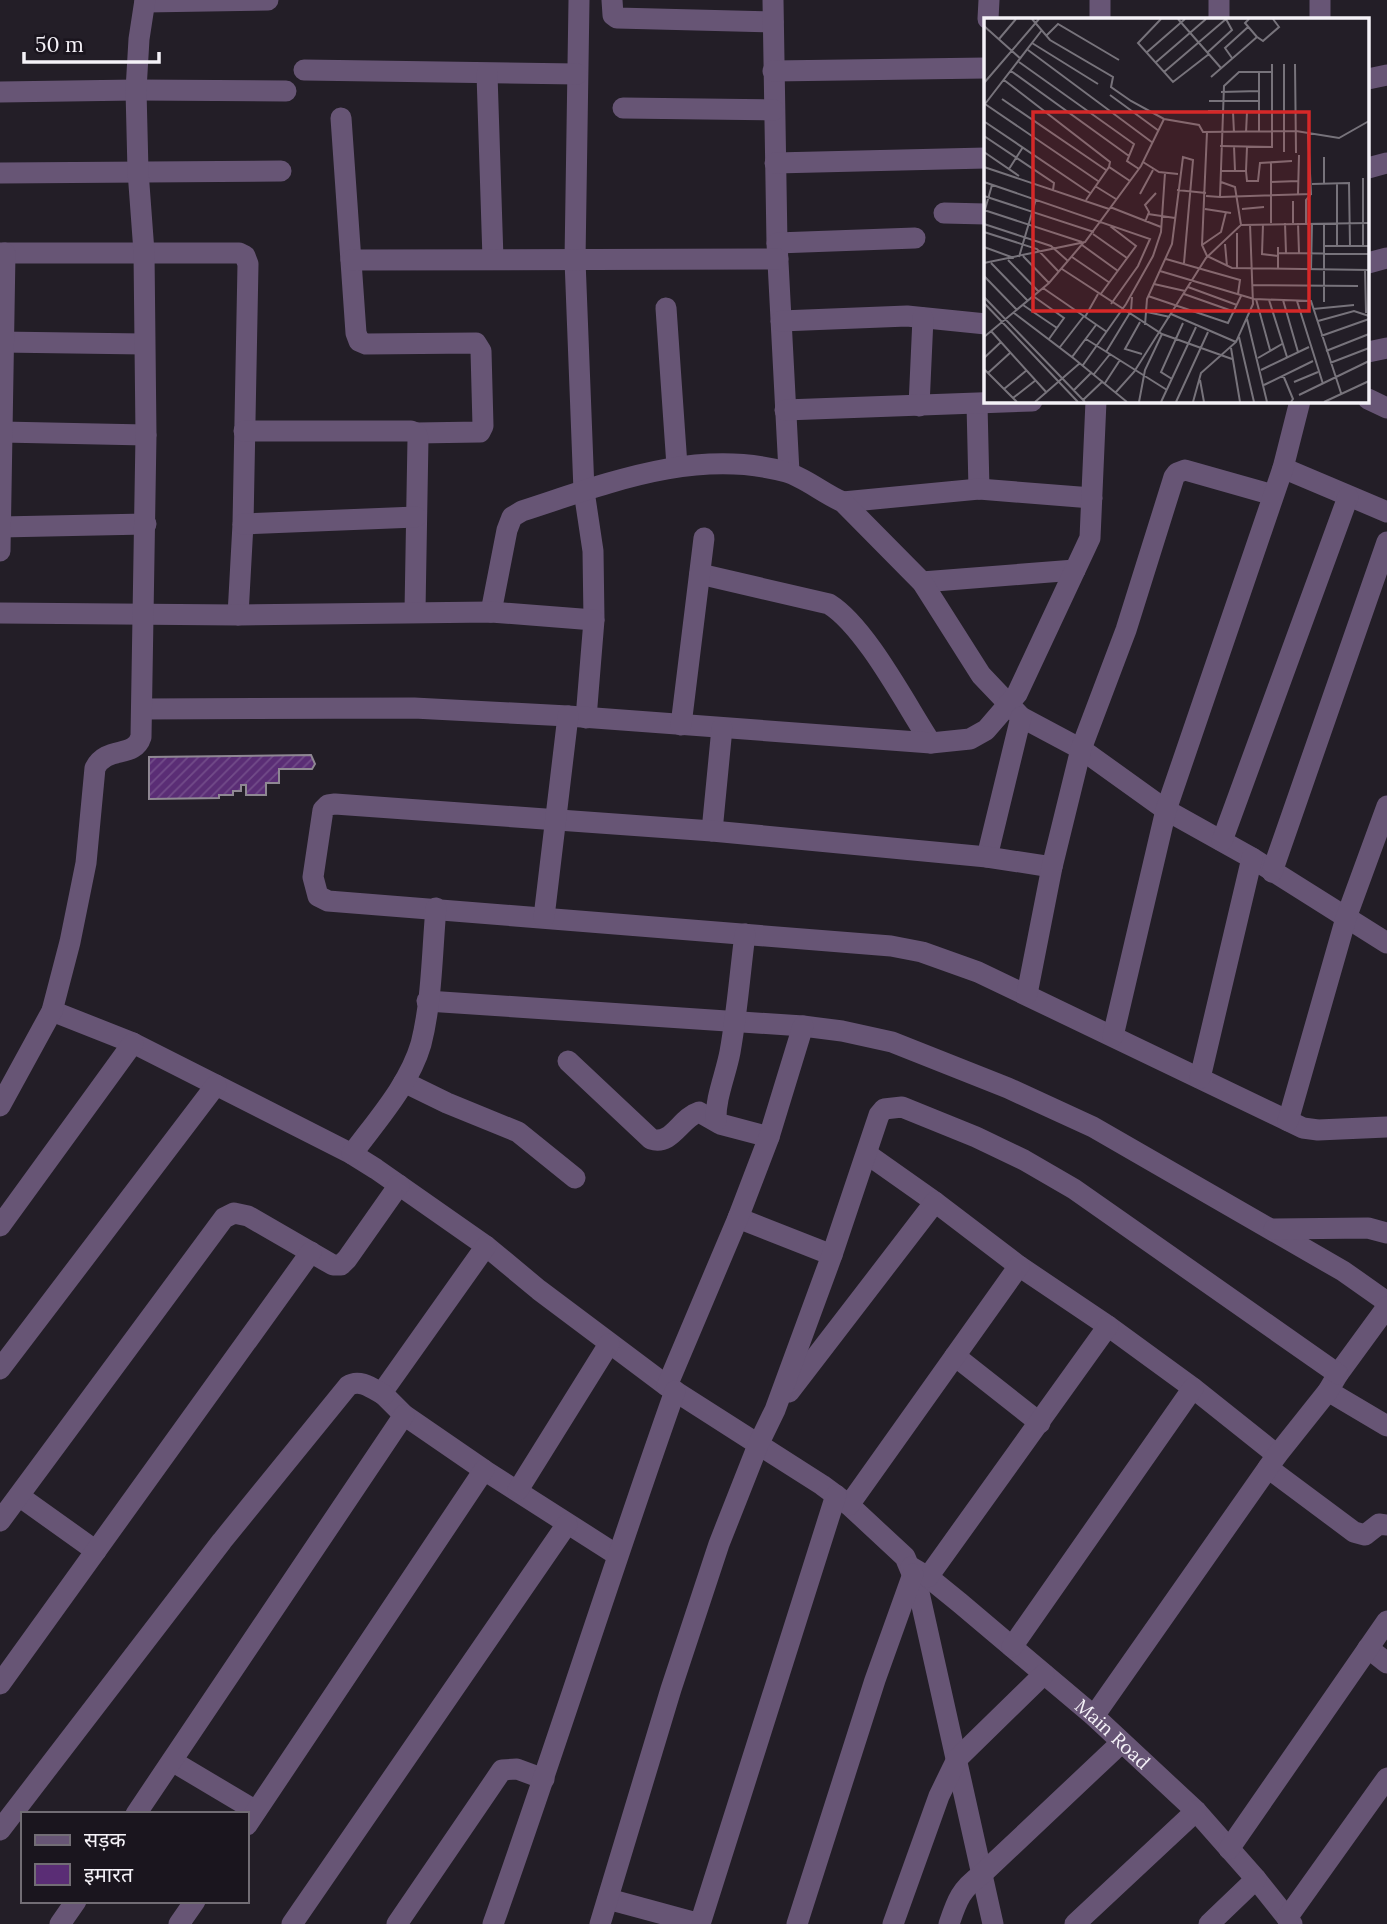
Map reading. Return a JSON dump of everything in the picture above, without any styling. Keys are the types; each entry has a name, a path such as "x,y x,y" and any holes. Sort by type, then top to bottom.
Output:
{"street":[{"path":"0,1106 52,1011 86,863 95,768 99,759 108,754 133,749 139,744 143,709 146,435 144,252 136,90 139,39 145,1 268,0"},
{"path":"544,917 556,820 594,620 593,551 584,491 576,260 579,0"},
{"path":"612,0 613,15 617,19 773,22"},
{"path":"773,0 777,251 789,472"},
{"path":"988,18 989,0"},
{"path":"1100,0 1100,18"},
{"path":"1219,0 1219,18"},
{"path":"1320,0 1320,18"},
{"path":"773,71 984,68"},
{"path":"304,70 577,74"},
{"path":"486,74 493,259"},
{"path":"0,92 286,91"},
{"path":"623,108 774,110"},
{"path":"244,431 480,432 483,426 479,345 366,344 359,341 356,333 341,118"},
{"path":"775,163 984,160"},
{"path":"1370,167 1387,163"},
{"path":"0,173 281,171"},
{"path":"944,213 984,214"},
{"path":"351,260 576,260 777,251 915,237"},
{"path":"0,551 3,253 239,253 245,257 248,264 243,524 238,615"},
{"path":"666,308 677,466"},
{"path":"781,321 907,316 984,324"},
{"path":"919,405 923,318"},
{"path":"2,342 144,344"},
{"path":"1370,400 1387,408"},
{"path":"785,410 1014,402"},
{"path":"987,858 1017,694 1090,538 1096,402"},
{"path":"1113,1036 1166,810 1283,468 1300,402"},
{"path":"977,404 979,489"},
{"path":"2,432 146,435"},
{"path":"415,611 416,433"},
{"path":"491,612 507,530 512,517 522,511 677,466 742,465 789,472 843,502 922,582 981,675 1015,712 1081,749 1166,810 1252,859 1387,943"},
{"path":"1283,468 1387,512"},
{"path":"1027,994 1052,867 1081,749 1126,630 1177,473 1185,470 1273,495"},
{"path":"843,502 979,489 1092,498"},
{"path":"1222,841 1348,497"},
{"path":"243,524 416,517"},
{"path":"0,527 146,523"},
{"path":"681,725 704,538"},
{"path":"1272,872 1387,542"},
{"path":"922,582 1075,570"},
{"path":"700,574 829,604 842,612 873,653 931,743"},
{"path":"0,613 238,615 415,611 491,612 594,620"},
{"path":"143,709 414,708 931,743 970,739 1015,712"},
{"path":"712,831 722,728"},
{"path":"1052,867 987,858 712,831 328,805 323,810 313,877 318,896 328,901 891,946 922,952 968,968 1027,994 1303,1128 1318,1130 1387,1127"},
{"path":"1288,1121 1346,918 1387,806"},
{"path":"1200,1077 1252,859"},
{"path":"352,1154 404,1082 420,1046 436,908"},
{"path":"716,1121 715,1112 736,1021 744,934"},
{"path":"427,1001 803,1026 892,1042 1008,1088 1093,1127 1343,1271 1387,1304 1333,1383 1272,1461 1094,1716"},
{"name":"Main Road","path":"52,1011 133,1043 352,1154 486,1246 609,1344 671,1389 842,1500 905,1557 917,1572 1094,1716 1196,1811 1290,1921"},
{"path":"493,1924 544,1779 671,1389 769,1137 803,1026"},
{"path":"0,1226 133,1043"},
{"path":"568,1061 651,1139 660,1142 667,1139 695,1113 706,1114 720,1124 769,1137"},
{"path":"404,1082 518,1132 575,1178"},
{"path":"0,1370 216,1086"},
{"path":"600,1924 719,1544 758,1445 775,1410 832,1255 879,1115 884,1109 902,1107 976,1137 1024,1160 1074,1189 1387,1426"},
{"path":"867,1154 1019,1266 1193,1388 1354,1532 1365,1535 1379,1524 1387,1525"},
{"path":"0,1521 224,1218 234,1213 248,1216 333,1265 341,1265 399,1185"},
{"path":"775,1410 935,1202"},
{"path":"738,1218 832,1255"},
{"path":"1272,1229 1368,1228 1387,1233"},
{"path":"384,1395 386,1387 486,1246"},
{"path":"0,1684 311,1252"},
{"path":"608,1899 700,1924 842,1500 955,1356 1019,1266"},
{"path":"797,1924 875,1680 917,1572 1040,1423 1108,1326"},
{"path":"518,1490 609,1344"},
{"path":"955,1356 1040,1423"},
{"path":"0,1830 214,1552 354,1382 360,1382 384,1395 404,1415 484,1471 617,1555"},
{"path":"1012,1647 1193,1388"},
{"path":"137,1812 404,1415"},
{"path":"251,1818 484,1471"},
{"path":"19,1496 96,1550"},
{"path":"292,1924 567,1524"},
{"path":"917,1572 993,1924"},
{"path":"1229,1849 1387,1621"},
{"path":"1368,1648 1387,1663"},
{"path":"893,1924 939,1796 957,1759 1044,1674"},
{"path":"949,1924 960,1895 967,1885 1121,1743"},
{"path":"172,1761 243,1812"},
{"path":"397,1924 502,1770 517,1769 544,1779"},
{"path":"1290,1921 1387,1778"},
{"path":"1075,1924 1196,1811"},
{"path":"1209,1924 1256,1879"},
{"path":"60,1924 75,1903"},
{"path":"179,1924 194,1903"}],"building":[{"path":"311,755 315,764 312,769 279,769 279,783 266,783 266,795 246,795 246,785 241,785 241,791 233,791 233,795 219,795 219,798 149,799 149,757"}]}
